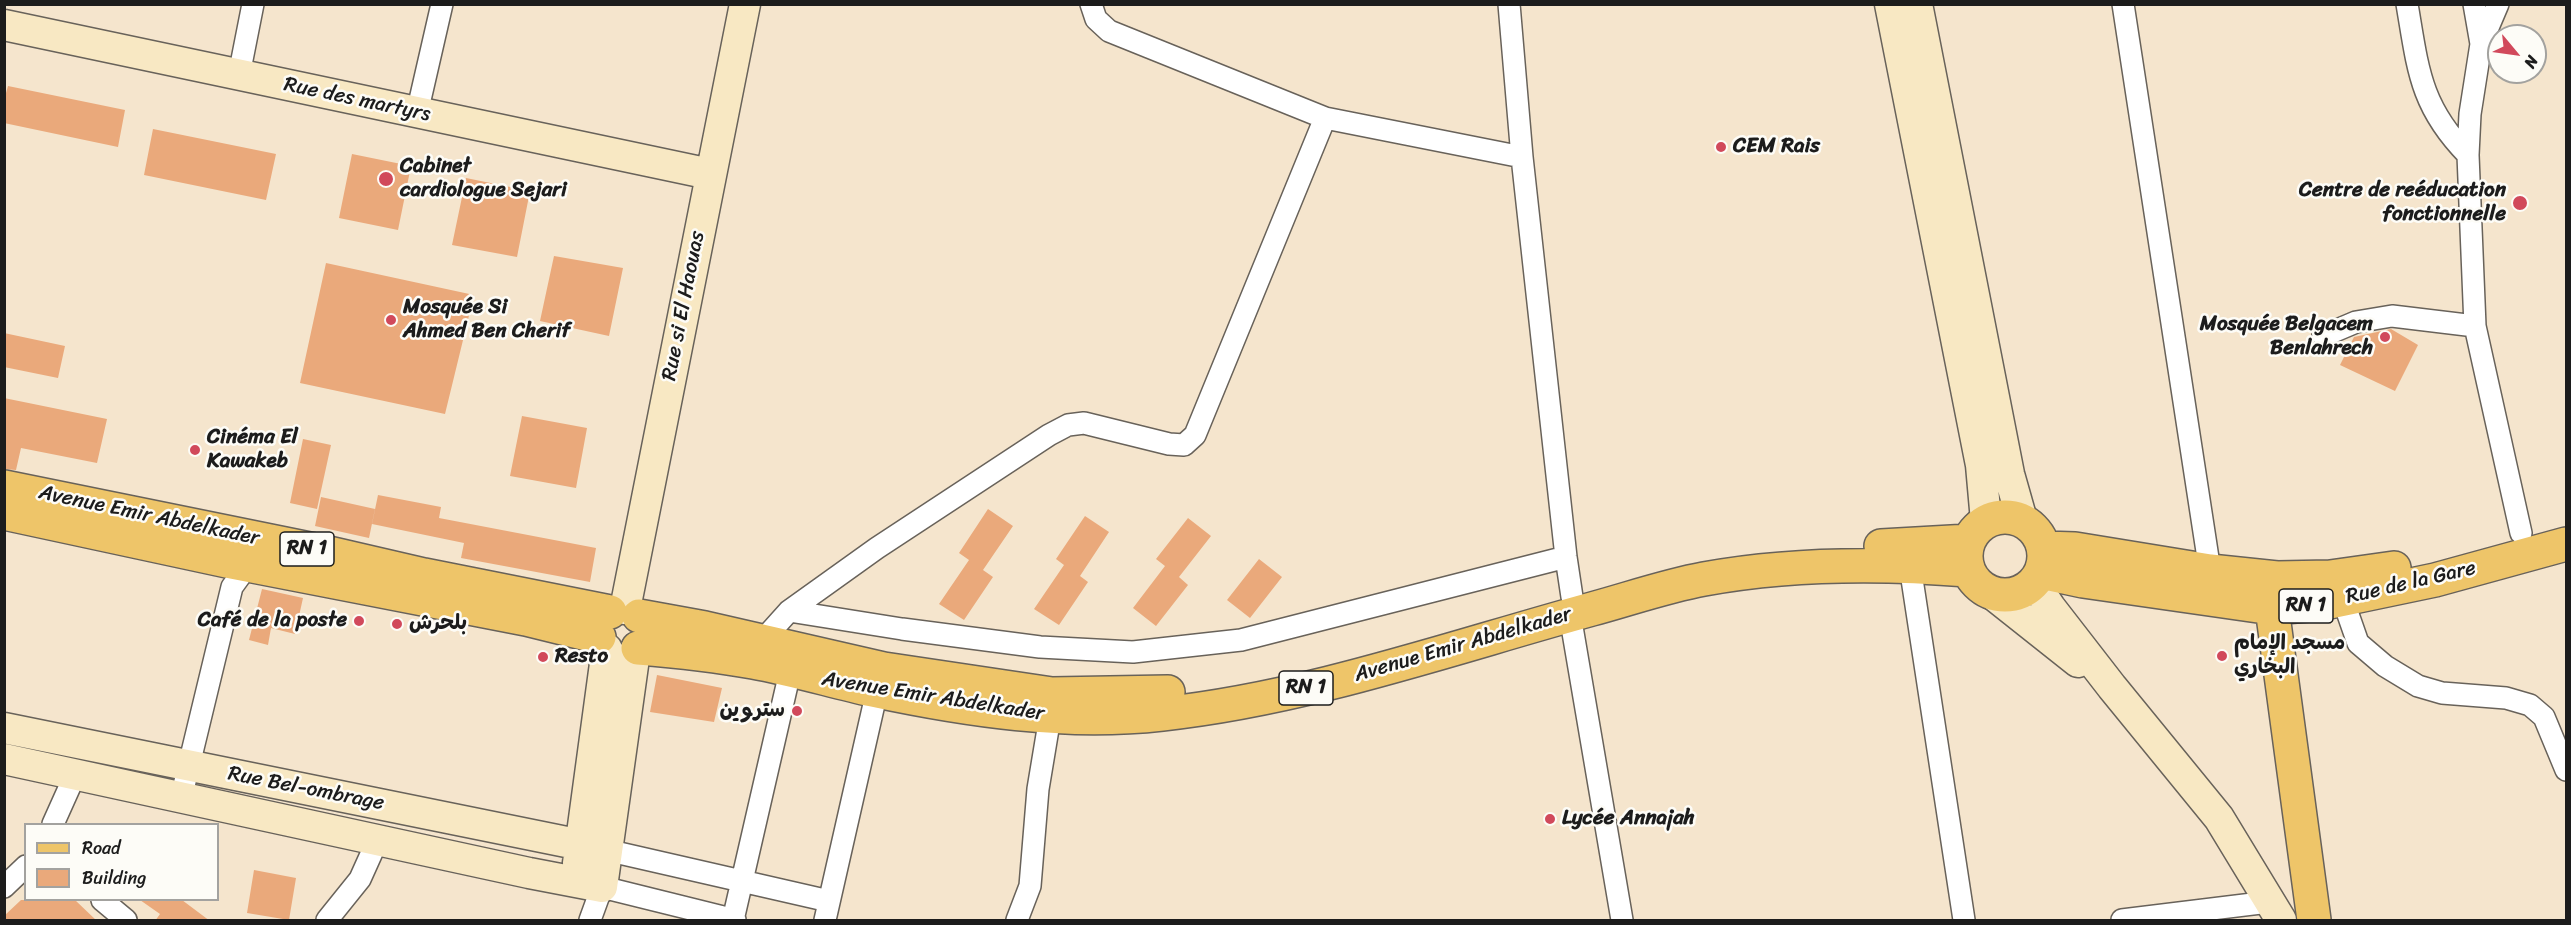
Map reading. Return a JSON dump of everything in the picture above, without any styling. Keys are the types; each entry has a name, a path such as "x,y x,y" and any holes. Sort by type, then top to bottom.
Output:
{"main road":[{"name":"Avenue Emir Abdelkader","path":"4,487 239,557"},
{"name":"Avenue Emir Abdelkader","path":"4,513 239,557 526,619 622,632 705,628 759,652 790,672 877,691 1050,717 1160,715 1300,690 1406,663 1674,571 1782,550 1974,544"},
{"path":"1998,517 2022,520 2039,536 2040,567 2014,594 1991,593 1981,588 1974,544 1998,517"},
{"name":"Rue de la Gare","path":"2040,567 2083,581 2272,608 2320,604 2435,580 2526,544 2566,520"},
{"name":"Avenue Emir Abdelkader","path":"759,652 1052,694 1155,693 1219,685 1702,579 1804,566 1910,566 1974,544"},
{"name":"Rue de la Gare","path":"2040,567 2075,549 2210,571 2277,578 2330,577 2397,568 2526,544 2566,544"},
{"path":"2272,608 2314,921"}],"street":[{"path":"239,75 253,4"},
{"path":"417,113 442,4"},
{"name":"Rue si El Haouas","path":"589,884 622,632 745,4"},
{"path":"1090,4 1096,19 1109,31 1325,118 1522,157"},
{"path":"1509,4 1522,157 1571,606 1622,921"},
{"path":"1890,4 1982,465 1974,544"},
{"path":"1917,4 2007,462 2022,520"},
{"path":"2123,4 2210,571"},
{"path":"2407,4 2418,72 2426,98 2451,137 2468,155"},
{"path":"2474,4 2481,44"},
{"path":"2498,4 2481,44 2470,114 2468,155 2475,326 2526,544"},
{"name":"Rue des martyrs","path":"4,25 710,174"},
{"path":"759,652 789,611 877,548 1068,425 1084,423 1169,444 1184,444 1195,435 1325,118"},
{"path":"2323,336 2356,322 2392,316 2475,326"},
{"path":"181,798 239,557"},
{"path":"789,611 1040,648 1133,652 1241,640 1566,557"},
{"path":"1910,566 1964,921"},
{"path":"2040,567 2050,608 2220,819 2275,911 2122,921"},
{"path":"1991,593 2112,687"},
{"path":"2343,600 2358,642 2385,666 2418,686 2442,693 2506,698 2529,705 2544,717 2566,770"},
{"path":"590,917 589,884 734,920 741,880 790,672"},
{"path":"593,847 741,880 827,911 877,691"},
{"path":"1017,921 1030,886 1038,789 1050,717"},
{"name":"Rue Bel-ombrage","path":"4,728 593,847"},
{"name":"Rue Bel-ombrage","path":"4,759 589,884"},
{"path":"54,823 75,775"},
{"path":"327,921 360,879 378,839"},
{"path":"4,887 24,868"},
{"path":"103,901 126,921"}],"building":[{"path":"8,86 125,110 118,147 4,123 4,100"},
{"path":"153,129 276,154 266,200 144,175"},
{"path":"352,154 411,166 398,230 339,218"},
{"path":"466,178 530,191 517,257 452,245"},
{"path":"554,256 623,268 609,336 540,321"},
{"name":"Mosquée Si Ahmed Ben Cherif","path":"326,263 474,295 445,414 300,383"},
{"path":"2391,329 2418,345 2395,391 2340,365 2354,337"},
{"path":"4,333 65,346 58,378 4,367"},
{"path":"4,398 107,419 97,463 21,448 16,470 4,469"},
{"path":"522,416 587,428 576,488 510,476"},
{"path":"303,439 331,445 317,509 290,503"},
{"path":"378,495 441,507 439,518 596,548 590,582 461,558 464,543 372,524"},
{"path":"321,497 375,509 369,538 315,526"},
{"path":"988,509 1013,526 983,570 993,577 964,620 939,604 969,560 959,553"},
{"path":"1085,516 1109,532 1080,576 1088,582 1059,625 1034,609 1064,565 1056,559"},
{"path":"1188,518 1211,536 1179,577 1188,585 1156,626 1133,608 1165,566 1156,559"},
{"path":"1259,559 1282,577 1250,618 1227,600"},
{"path":"262,589 303,598 295,634 271,628 268,645 249,640"},
{"path":"657,675 722,688 714,722 650,712"},
{"path":"254,870 296,878 289,920 247,913"},
{"path":"21,900 76,901 97,921 4,921 4,916"},
{"path":"141,901 183,901 210,921 155,921 160,914"}],"place":[{"name":"CEM Rais","path":"1721,147"},
{"name":"Cabinet cardiologue Sejari","path":"386,179"},
{"name":"Centre de reéducation fonctionnelle","path":"2520,203"},
{"name":"Mosquée Si Ahmed Ben Cherif","path":"391,320"},
{"name":"Mosquée Belgacem Benlahrech","path":"2385,337"},
{"name":"Cinéma El Kawakeb","path":"195,450"},
{"name":"Café de la poste","path":"359,621"},
{"name":"بلحرش","path":"397,624"},
{"name":"مسجد الإمام البخاري","path":"2222,656"},
{"name":"Resto","path":"543,657"},
{"name":"ستروين","path":"797,711"},
{"name":"Lycée Annajah","path":"1550,819"}]}
